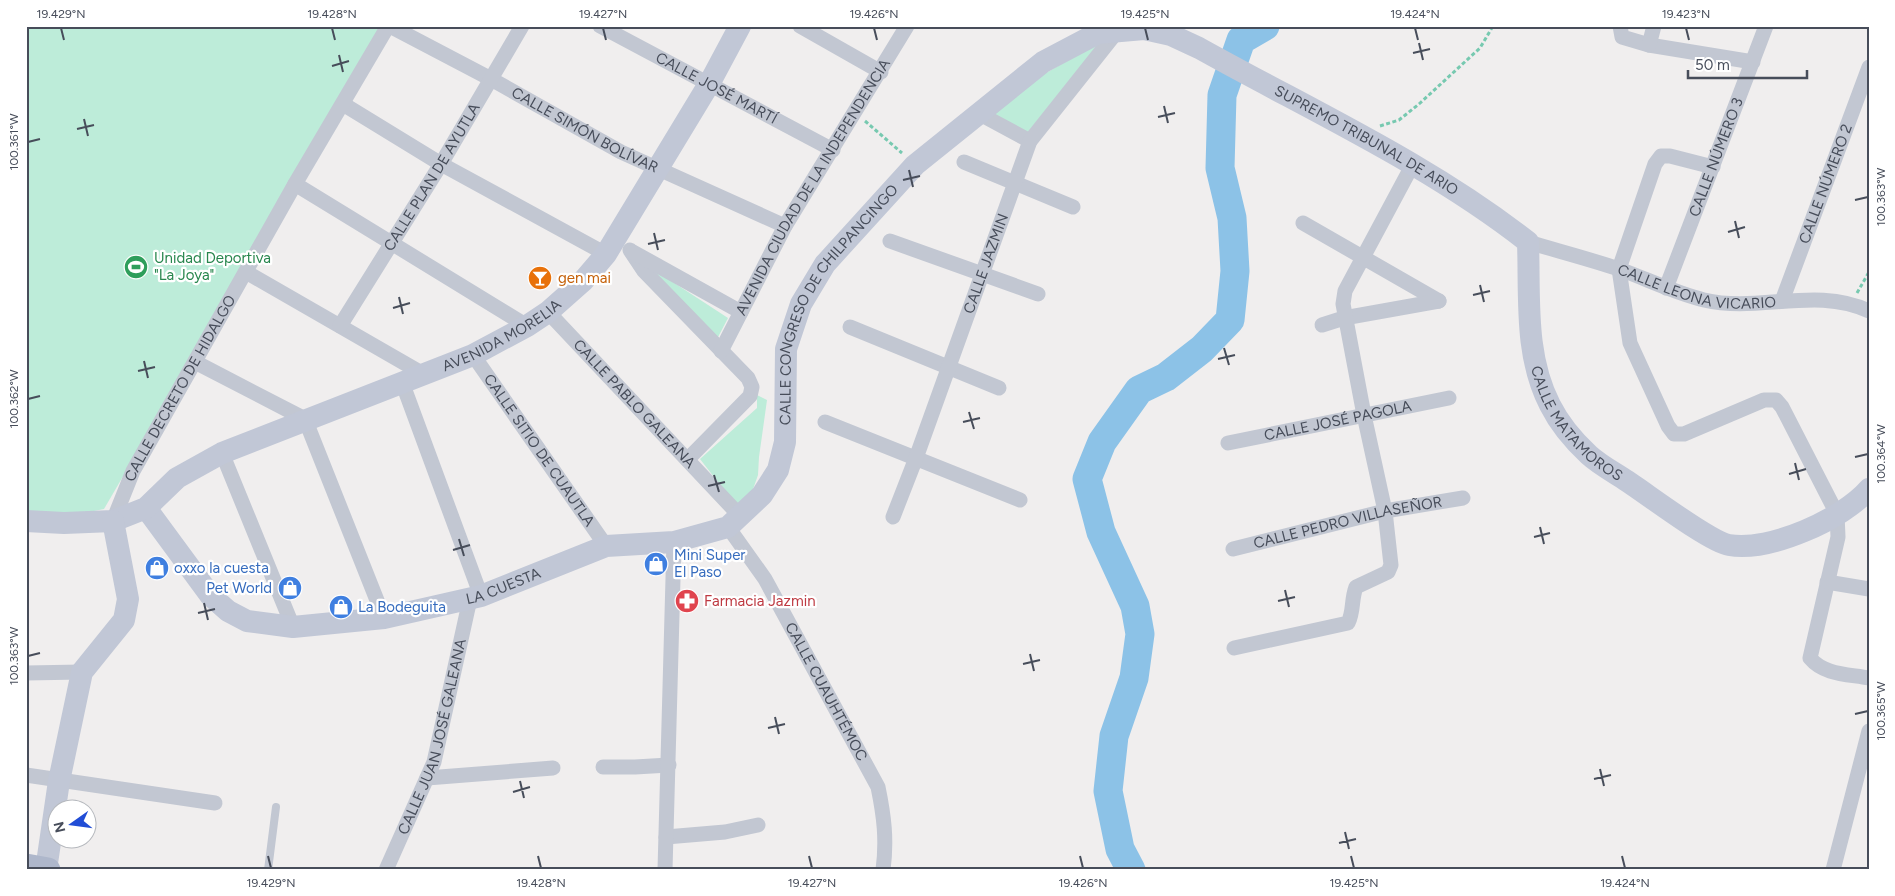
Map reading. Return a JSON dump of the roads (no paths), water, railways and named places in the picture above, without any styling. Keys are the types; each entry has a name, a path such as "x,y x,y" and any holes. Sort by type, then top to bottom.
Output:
{"main road":[{"path":"26,866 47,870"}],"street":[{"name":"CALLE SIMÓN BOLÍVAR","path":"389,26 491,79 621,152 688,180 785,226"},
{"name":"CALLE DECRETO DE HIDALGO","path":"113,520 133,471 295,184 389,26"},
{"name":"CALLE PLAN DE AYUTLA","path":"340,326 441,164 522,26"},
{"name":"CALLE JOSÉ MARTÍ","path":"600,26 833,150"},
{"name":"AVENIDA MORELIA","path":"146,508 178,478 222,453 472,355 527,326 548,312 617,248 656,168 709,84 740,26"},
{"path":"800,26 881,72"},
{"name":"AVENIDA CIUDAD DE LA INDEPENDENCIA","path":"721,351 785,226 833,150 854,111 881,72 907,26"},
{"path":"1648,45 1654,26"},
{"name":"CALLE NÚMERO 3","path":"1666,288 1766,26"},
{"name":"CALLE CONGRESO DE CHILPANCINGO","path":"734,522 762,495 778,470 785,442 786,349 801,304 825,264 915,165 1043,62 1098,33 1119,28 1144,29 1171,35 1199,48"},
{"name":"CALLE JAZMIN","path":"893,517 1030,141 1119,28"},
{"path":"1621,31 1648,45 1753,62"},
{"name":"SUPREMO TRIBUNAL DE ARIO","path":"1199,48 1413,164 1501,220 1528,242"},
{"name":"CALLE NÚMERO 2","path":"1782,301 1869,67"},
{"path":"343,104 441,164 617,248 741,312"},
{"path":"978,113 1030,141"},
{"path":"1713,167 1670,156 1661,156 1655,164 1619,269 1630,343 1668,426 1674,434 1684,434 1764,400 1776,400 1782,407 1837,514 1838,537 1810,658 1816,665 1826,670 1869,678"},
{"path":"964,162 1073,207"},
{"path":"1234,648 1348,623 1352,614 1351,599 1356,587 1388,572 1391,565 1386,512 1364,415 1344,318 1343,304 1345,291 1363,255 1413,164"},
{"path":"295,184 527,326"},
{"path":"1303,223 1363,255 1439,301 1344,318 1322,324"},
{"path":"890,241 1038,294"},
{"name":"CALLE LEONA VICARIO","path":"1528,242 1619,269 1666,288 1705,300 1736,304 1827,298 1852,304 1869,311"},
{"name":"CALLE MATAMOROS","path":"1528,242 1532,351 1538,376 1550,405 1569,432 1590,456 1705,533 1728,545 1753,545 1775,541 1798,533 1837,514"},
{"path":"617,248 644,271 748,378 752,387 750,396 688,459"},
{"path":"246,272 425,375"},
{"name":"CALLE PABLO GALEANA","path":"548,312 688,459 734,522"},
{"path":"850,327 999,388"},
{"name":"CALLE SITIO DE CUAUTLA","path":"472,355 606,546"},
{"path":"195,362 305,419 384,618"},
{"path":"402,382 475,597"},
{"name":"CALLE JOSÉ PAGOLA","path":"1228,443 1449,398"},
{"path":"825,422 1020,500"},
{"path":"222,453 293,627"},
{"path":"1837,514 1861,498 1869,489"},
{"name":"CALLE PEDRO VILLASEÑOR","path":"1233,549 1386,512 1463,498"},
{"path":"26,521 113,520 146,508"},
{"name":"LA CUESTA","path":"146,508 210,595 228,612 246,621 293,627 384,618 475,597 606,546 674,542 734,522"},
{"path":"47,870 59,781 82,672 124,620 128,599 113,520"},
{"name":"CALLE CUAUHTÉMOC","path":"734,522 878,787 886,821 887,844 883,870"},
{"path":"665,870 674,542"},
{"path":"1827,582 1869,589"},
{"name":"CALLE JUAN JOSÉ GALEANA","path":"386,870 434,762 475,597"},
{"path":"26,673 82,672"},
{"path":"1833,870 1869,731"},
{"path":"603,766 669,765"},
{"path":"427,778 553,768"},
{"path":"26,775 215,802"},
{"path":"666,837 725,832 758,825"}],"lane":[{"path":"268,870 276,807"}],"waterway":[{"path":"1131,870 1120,849 1108,791 1114,736 1134,678 1140,634 1135,606 1101,532 1087,479 1102,442 1139,390 1166,377 1202,349 1230,320 1235,271 1232,218 1220,168 1222,95 1241,40 1265,26"}],"place":[{"name":"Unidad Deportiva \"La Joya\"","path":"136,267"},
{"name":"gen mai","path":"540,278"},
{"name":"Mini Super El Paso","path":"656,564"},
{"name":"oxxo la cuesta","path":"157,568"},
{"name":"Pet World","path":"290,588"},
{"name":"Farmacia Jazmin","path":"687,601"},
{"name":"La Bodeguita","path":"341,607"}]}
